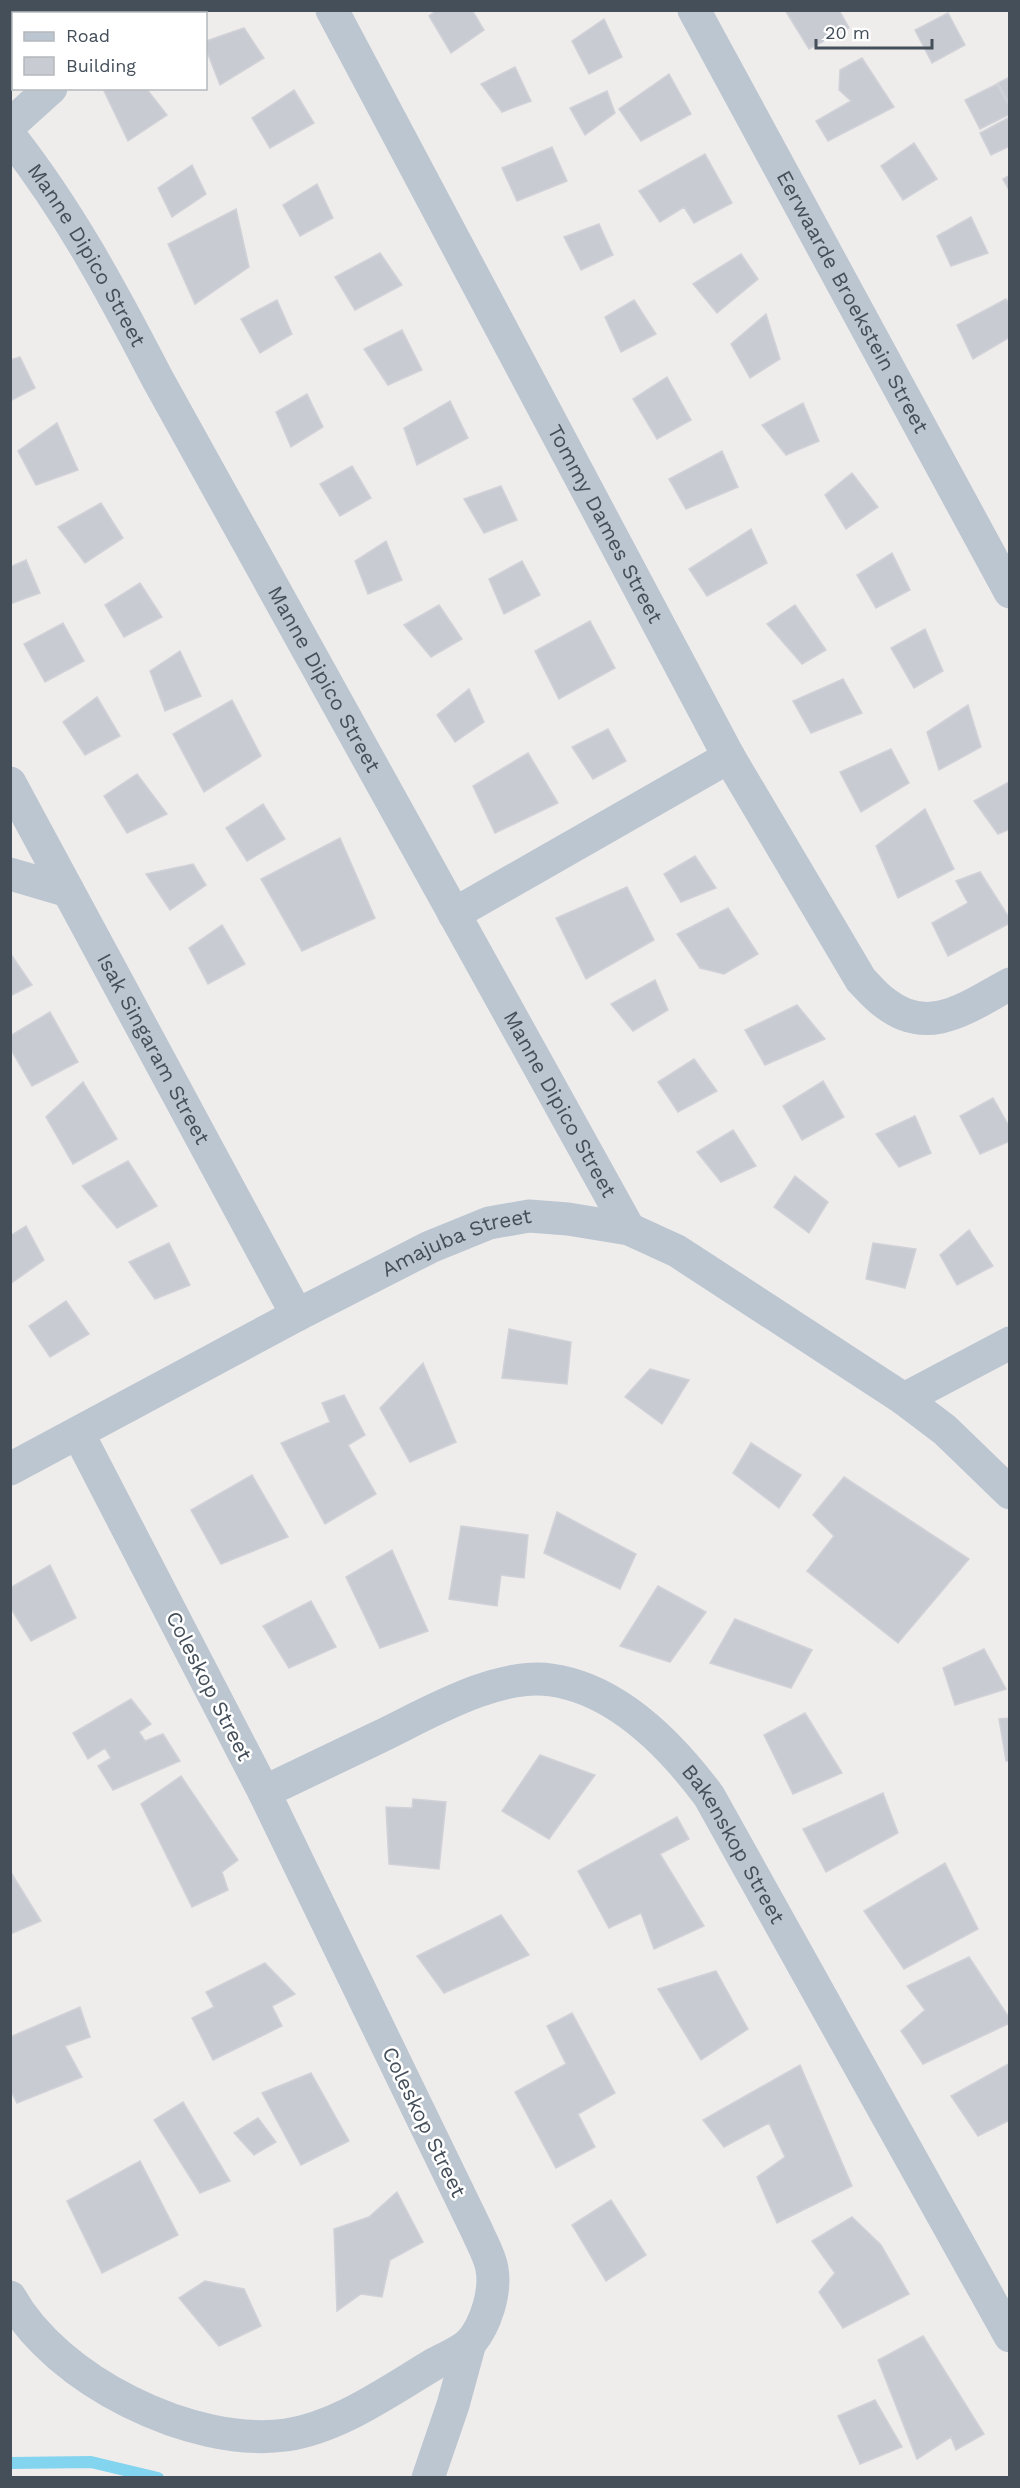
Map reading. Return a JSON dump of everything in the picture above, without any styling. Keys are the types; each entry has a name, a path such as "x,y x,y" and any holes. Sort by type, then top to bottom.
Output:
{"street":[{"name":"Tommy Dames Street","path":"332,10 729,757 861,980 885,1004 906,1015 928,1020 944,1018 1010,984"},
{"name":"Eerwaarde Broekstein Street","path":"694,10 1010,592"},
{"path":"10,125 49,90"},
{"name":"Manne Dipico Street","path":"10,136 66,213 111,290 157,378 629,1229"},
{"path":"454,914 729,757"},
{"name":"Isak Singaram Street","path":"10,783 297,1315"},
{"path":"10,874 68,891"},
{"name":"Amajuba Street","path":"12,1465 78,1433 297,1315 430,1247 489,1223 529,1216 568,1219 629,1229 678,1251 904,1399 945,1430 1010,1493"},
{"path":"904,1399 1010,1343"},
{"name":"Coleskop Street","path":"78,1433 264,1792 477,2231 492,2267 491,2295 482,2323 470,2343 453,2405 428,2478"},
{"name":"Bakenskop Street","path":"264,1792 433,1712 503,1684 549,1679 575,1684 609,1701 661,1740 684,1763 709,1796 1010,2336"},
{"path":"10,2297 45,2344 106,2389 158,2414 190,2426 228,2435 285,2435 317,2427 365,2405 470,2343"}],"building":[{"path":"437,10 472,10 484,30 451,53 429,16"},
{"path":"785,10 839,10 849,28 809,49"},
{"path":"948,13 965,45 932,63 915,30"},
{"path":"604,19 622,57 589,74 572,41"},
{"path":"244,28 264,58 220,85 207,52 207,41"},
{"path":"862,58 894,107 828,141 816,121 851,101 839,90 840,70"},
{"path":"515,67 531,101 502,112 481,84"},
{"path":"669,74 691,114 641,141 619,109"},
{"path":"1010,77 1010,105 998,83"},
{"path":"997,84 1010,108 1010,114 980,129 965,100"},
{"path":"148,90 167,115 128,141 104,91"},
{"path":"294,90 314,123 270,148 252,118"},
{"path":"607,91 615,113 585,135 570,108"},
{"path":"1010,117 1010,146 991,155 980,133"},
{"path":"914,143 937,179 903,200 881,166"},
{"path":"552,147 567,181 517,201 502,168"},
{"path":"705,154 732,203 694,223 684,207 660,222 639,191"},
{"path":"192,165 206,194 172,217 158,188"},
{"path":"1010,175 1010,192 1003,179"},
{"path":"317,184 333,218 300,236 283,205"},
{"path":"236,209 249,267 195,304 168,244"},
{"path":"971,217 988,253 951,266 937,236"},
{"path":"599,224 613,255 581,270 564,237"},
{"path":"380,253 402,285 355,310 335,277"},
{"path":"741,254 758,279 717,313 693,284"},
{"path":"1006,299 1010,305 1010,337 973,359 957,325"},
{"path":"277,300 292,334 260,353 241,319"},
{"path":"634,300 656,334 621,352 605,317"},
{"path":"766,314 780,359 750,378 731,344"},
{"path":"402,330 422,370 388,385 364,349"},
{"path":"20,357 35,388 10,401 10,360"},
{"path":"667,377 691,420 657,439 633,399"},
{"path":"307,394 323,427 291,447 276,412"},
{"path":"450,401 468,438 417,465 404,428"},
{"path":"803,403 819,441 786,455 762,425"},
{"path":"57,423 78,470 36,485 18,451"},
{"path":"722,451 738,487 686,509 669,479"},
{"path":"352,466 371,498 340,516 320,484"},
{"path":"852,473 878,507 846,529 825,495"},
{"path":"501,486 517,520 484,533 464,499"},
{"path":"101,503 123,538 85,563 58,527"},
{"path":"751,529 767,563 707,596 689,569"},
{"path":"386,541 402,580 368,594 355,561"},
{"path":"892,553 910,590 876,608 857,575"},
{"path":"26,560 40,593 10,604 10,567"},
{"path":"522,561 540,595 504,614 489,579"},
{"path":"140,583 162,617 124,637 105,605"},
{"path":"439,605 462,639 431,657 404,625"},
{"path":"795,605 826,650 802,664 767,624"},
{"path":"590,621 615,668 559,699 535,651"},
{"path":"63,623 84,661 45,682 24,644"},
{"path":"925,629 943,671 914,688 891,648"},
{"path":"180,651 201,696 165,711 150,671"},
{"path":"843,679 862,713 811,733 793,701"},
{"path":"469,689 484,722 455,742 437,715"},
{"path":"97,697 120,736 85,755 63,722"},
{"path":"232,700 261,756 204,792 173,734"},
{"path":"968,705 981,747 939,770 927,732"},
{"path":"608,729 626,761 593,779 572,747"},
{"path":"891,749 909,783 861,812 840,772"},
{"path":"528,753 558,803 495,833 473,786"},
{"path":"137,774 167,814 127,833 104,796"},
{"path":"1009,782 1010,829 998,834 974,801"},
{"path":"263,804 285,839 247,861 226,828"},
{"path":"925,809 954,869 898,898 876,846"},
{"path":"340,838 375,918 302,951 261,879"},
{"path":"695,856 716,888 681,902 664,874"},
{"path":"193,864 206,885 170,910 146,874"},
{"path":"980,872 1010,919 1010,923 948,956 932,923 968,903 956,881"},
{"path":"627,887 654,940 586,979 556,918"},
{"path":"728,908 758,954 724,974 700,968 677,934"},
{"path":"222,925 245,964 208,984 189,948"},
{"path":"10,953 32,985 10,996"},
{"path":"655,980 668,1010 633,1031 611,1004"},
{"path":"797,1005 825,1039 765,1065 745,1030"},
{"path":"50,1012 78,1062 32,1086 10,1048 10,1036"},
{"path":"694,1059 717,1091 678,1112 658,1082"},
{"path":"823,1081 844,1117 802,1140 783,1106"},
{"path":"83,1082 117,1139 73,1164 46,1117"},
{"path":"993,1098 1010,1128 1010,1141 980,1154 960,1116"},
{"path":"915,1116 931,1153 899,1167 876,1134"},
{"path":"733,1130 756,1166 721,1182 697,1152"},
{"path":"128,1161 157,1206 117,1228 82,1186"},
{"path":"795,1176 828,1202 809,1233 774,1207"},
{"path":"26,1226 44,1260 10,1284 10,1236"},
{"path":"969,1230 993,1266 957,1285 940,1255"},
{"path":"169,1243 190,1285 155,1299 129,1262"},
{"path":"873,1243 916,1249 905,1288 866,1279"},
{"path":"66,1301 89,1334 50,1357 29,1326"},
{"path":"509,1329 571,1342 567,1384 502,1378"},
{"path":"423,1363 456,1442 410,1462 380,1408"},
{"path":"650,1369 689,1380 662,1424 625,1397"},
{"path":"344,1395 365,1435 348,1445 376,1494 325,1524 281,1443 330,1422 322,1403"},
{"path":"751,1443 801,1475 779,1508 733,1473"},
{"path":"252,1475 288,1537 221,1564 191,1510"},
{"path":"844,1477 969,1559 898,1643 807,1571 834,1536 813,1515"},
{"path":"557,1512 636,1554 620,1589 544,1553"},
{"path":"461,1526 528,1535 524,1578 501,1575 497,1606 449,1599"},
{"path":"392,1550 428,1631 380,1648 346,1577"},
{"path":"50,1565 76,1618 31,1641 10,1607 10,1588"},
{"path":"658,1586 706,1612 670,1662 620,1646"},
{"path":"311,1601 336,1647 289,1668 263,1626"},
{"path":"735,1619 812,1650 791,1688 710,1663"},
{"path":"984,1649 1006,1689 955,1705 943,1668"},
{"path":"131,1699 151,1724 139,1732 145,1741 163,1734 180,1761 113,1790 98,1766 111,1758 105,1748 88,1759 73,1733"},
{"path":"805,1713 842,1773 793,1794 764,1735"},
{"path":"1010,1718 1010,1761 1006,1761 999,1719"},
{"path":"540,1755 595,1775 549,1839 502,1811"},
{"path":"181,1776 238,1860 222,1872 228,1890 192,1907 141,1804"},
{"path":"883,1793 898,1833 826,1872 803,1829"},
{"path":"413,1799 446,1802 439,1869 389,1864 386,1807 412,1808"},
{"path":"677,1817 689,1839 660,1854 704,1926 654,1949 641,1913 609,1928 578,1871"},
{"path":"945,1863 978,1929 904,1969 864,1911"},
{"path":"10,1871 41,1921 10,1934"},
{"path":"501,1915 529,1955 444,1993 417,1956"},
{"path":"969,1957 1010,2019 1010,2023 923,2064 901,2031 925,2010 907,1986"},
{"path":"265,1963 295,1994 272,2006 282,2026 213,2060 192,2018 214,2007 206,1992"},
{"path":"716,1971 748,2029 701,2060 658,1989"},
{"path":"80,2007 90,2037 65,2046 82,2077 17,2103 10,2089 10,2037"},
{"path":"572,2013 615,2093 578,2114 595,2147 556,2168 515,2092 566,2064 547,2026"},
{"path":"1010,2063 1010,2120 978,2136 951,2096"},
{"path":"800,2065 852,2186 777,2223 757,2177 785,2157 769,2123 724,2147 703,2120"},
{"path":"311,2073 349,2141 301,2165 262,2093"},
{"path":"183,2102 230,2181 200,2193 154,2120"},
{"path":"258,2118 276,2142 254,2155 234,2133"},
{"path":"140,2161 178,2235 102,2273 67,2201"},
{"path":"397,2192 423,2242 390,2260 382,2297 361,2294 337,2311 334,2229 369,2217"},
{"path":"611,2200 646,2255 606,2281 572,2225"},
{"path":"852,2217 881,2245 909,2294 843,2328 819,2292 835,2273 812,2241"},
{"path":"205,2281 244,2289 261,2326 219,2346 179,2298"},
{"path":"923,2336 984,2434 956,2450 951,2437 917,2459 878,2360"},
{"path":"875,2400 902,2447 860,2464 838,2416"}],"waterway":[{"path":"10,2463 91,2462 158,2478"}]}
